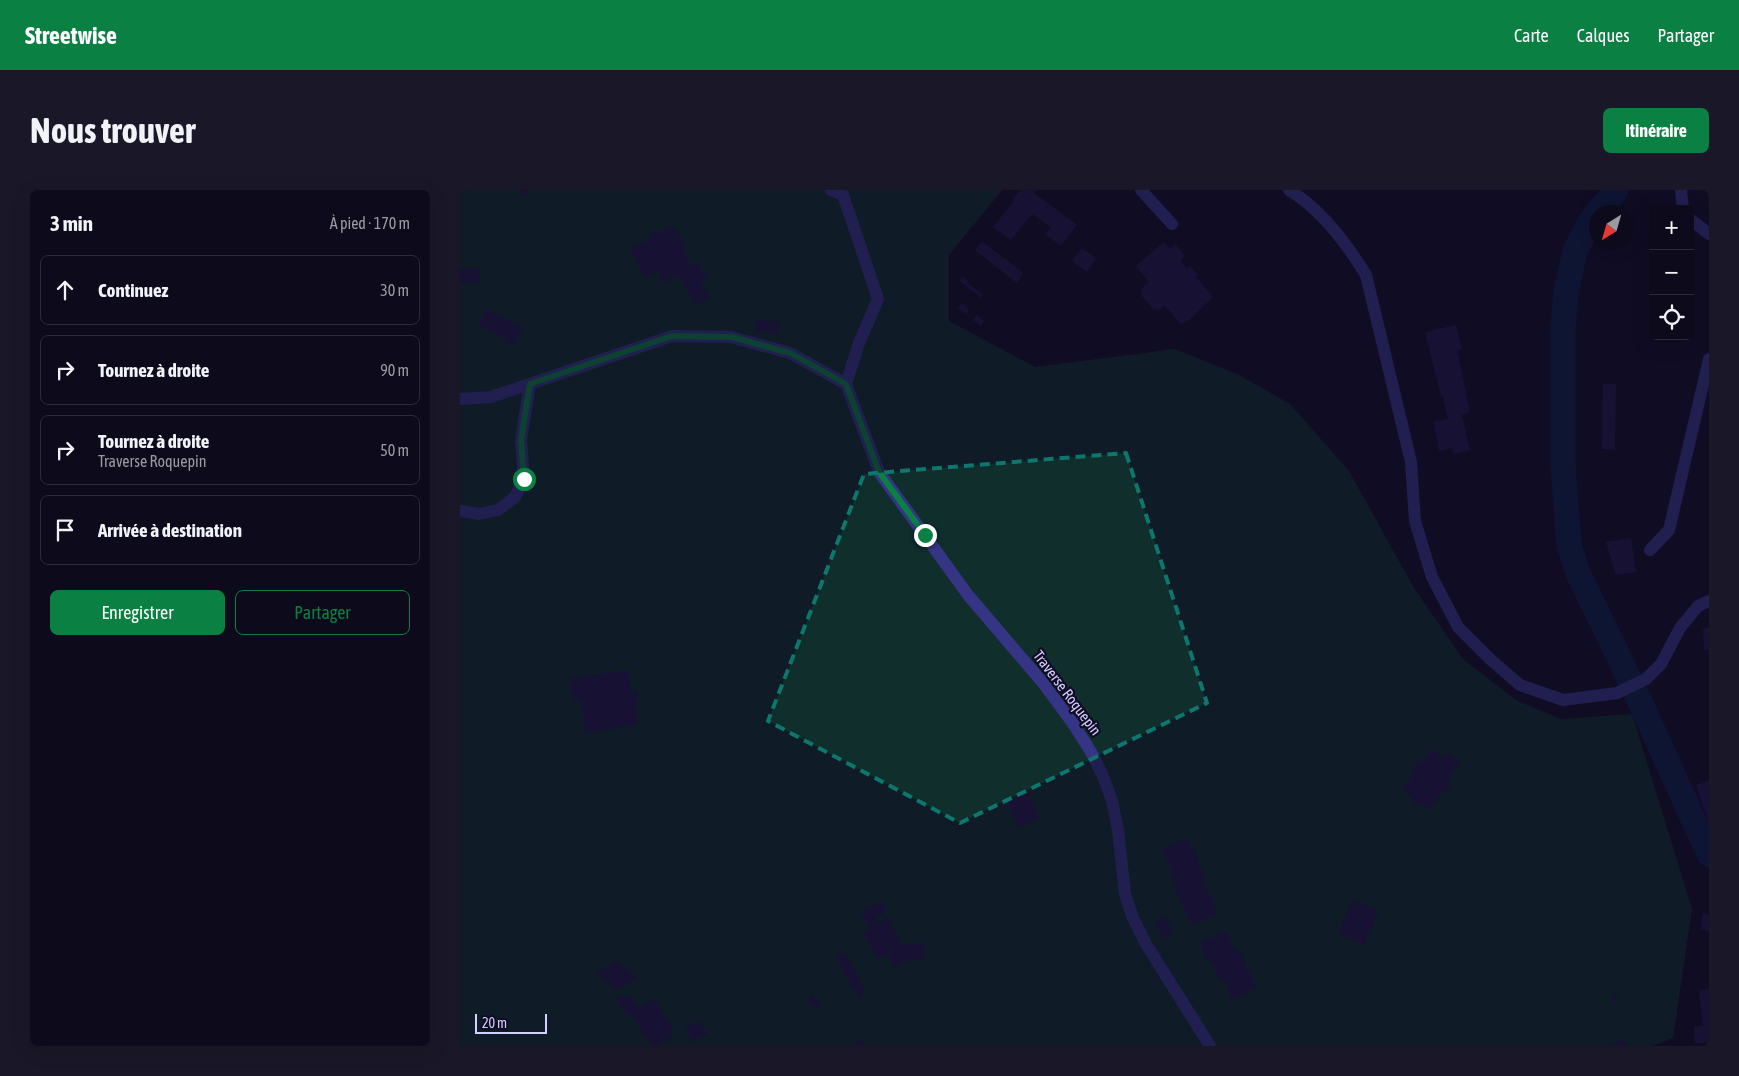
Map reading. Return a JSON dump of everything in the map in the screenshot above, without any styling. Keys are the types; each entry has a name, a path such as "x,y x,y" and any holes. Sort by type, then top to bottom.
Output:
{"street":[{"path":"460,399 491,397 672,336 732,337 790,353 846,384 859,343 878,299 843,195 831,190"},
{"path":"1140,190 1172,224"},
{"path":"1289,190 1325,220 1351,251 1366,275 1411,462 1415,520 1432,577 1458,626 1490,659 1520,685 1562,700 1617,693 1646,679 1661,664 1680,628 1698,606 1709,601"},
{"path":"1681,190 1683,205"},
{"path":"1694,222 1709,234"},
{"path":"1650,550 1668,530 1709,359"},
{"path":"460,512 478,514 498,510 515,497 524,479 521,440 530,384"},
{"name":"Traverse Roquepin","path":"846,384 879,472 968,595 1042,683 1069,718 1091,752 1103,776 1112,802 1118,830 1125,894 1133,918 1146,944 1210,1046"}],"highlighted area":[{"path":"1126,453 1207,703 960,823 768,721 864,474"}],"green space":[{"path":"460,190 1002,190 949,255 949,321 1035,367 1175,349 1239,375 1290,404 1349,471 1414,588 1463,659 1516,700 1561,719 1632,714 1692,909 1673,1038 1652,1046 460,1046"}],"building":[{"path":"520,190 527,190 529,192 526,195"},
{"path":"1020,190 1036,190 1034,193 1077,225 1061,246 1045,234 1051,227 1032,214 1011,240 993,227 1014,201 1012,200"},
{"path":"673,225 687,249 683,251 690,265 697,261 707,278 701,282 710,297 696,305 678,275 665,283 658,271 645,277 630,249 650,239 648,236"},
{"path":"982,241 1023,273 1017,283 975,250"},
{"path":"1164,242 1170,249 1175,244 1185,256 1180,260 1187,269 1190,266 1198,275 1196,277 1213,297 1183,324 1164,305 1159,310 1153,309 1141,295 1142,288 1149,282 1136,266"},
{"path":"1082,248 1096,258 1087,272 1072,261"},
{"path":"478,267 480,282 460,284 460,270"},
{"path":"962,277 968,281 967,283 983,294 981,298 960,281"},
{"path":"962,303 969,310 966,314 958,308"},
{"path":"486,309 523,328 514,346 505,341 505,339 478,325"},
{"path":"977,315 984,321 981,326 973,320"},
{"path":"757,319 779,322 777,334 756,332"},
{"path":"1456,325 1462,349 1457,350 1470,413 1462,415 1470,450 1454,454 1452,448 1439,451 1434,422 1448,419 1425,332"},
{"path":"1603,384 1616,384 1615,450 1602,449"},
{"path":"1631,538 1636,572 1616,575 1606,542"},
{"path":"1709,627 1709,650 1704,650 1703,628"},
{"path":"628,670 631,691 637,690 639,702 635,702 638,725 586,733 581,700 574,701 571,678"},
{"path":"1432,749 1444,758 1448,753 1460,762 1448,778 1451,781 1449,783 1451,785 1445,793 1441,794 1429,810 1420,804 1414,804 1413,799 1402,790 1413,775 1412,769 1417,762 1423,761"},
{"path":"1709,781 1709,823 1696,785"},
{"path":"1028,793 1040,819 1019,828 1007,802"},
{"path":"1187,838 1205,875 1202,878 1218,914 1193,926 1175,891 1179,890 1170,875 1173,873 1162,849"},
{"path":"1353,900 1379,911 1364,945 1338,933"},
{"path":"881,901 887,911 876,917 879,924 888,919 902,944 923,943 924,959 911,959 896,968 889,956 886,955 878,959 863,933 870,929 861,912"},
{"path":"1703,913 1709,915 1709,931 1701,929"},
{"path":"1165,916 1174,934 1164,939 1155,921"},
{"path":"1226,931 1236,951 1239,950 1257,988 1232,1000 1223,978 1220,980 1200,943"},
{"path":"845,952 867,993 859,998 836,957"},
{"path":"617,961 637,977 618,990 596,974"},
{"path":"1709,989 1709,1042 1695,1044 1694,1026 1703,1026 1699,990"},
{"path":"1616,994 1619,1002 1614,1003 1611,996"},
{"path":"811,995 823,1004 818,1010 807,1002"},
{"path":"621,996 631,996 639,1008 654,999 672,1027 670,1028 674,1035 658,1046 652,1046 631,1014 628,1015 617,999"},
{"path":"699,1021 708,1035 693,1041 685,1029"},
{"path":"1623,1039 1627,1046 1612,1046 1613,1044"},
{"path":"864,1040 865,1046 855,1046 854,1043"}],"waterway":[{"path":"1604,205 1616,190"},
{"path":"1589,224 1575,251 1566,293 1563,328 1563,465 1569,545 1578,573 1637,695 1709,854"}],"route":[{"path":"524,479 521,440 530,384 672,336 732,337 790,353 846,384 879,472 925,535"}]}
